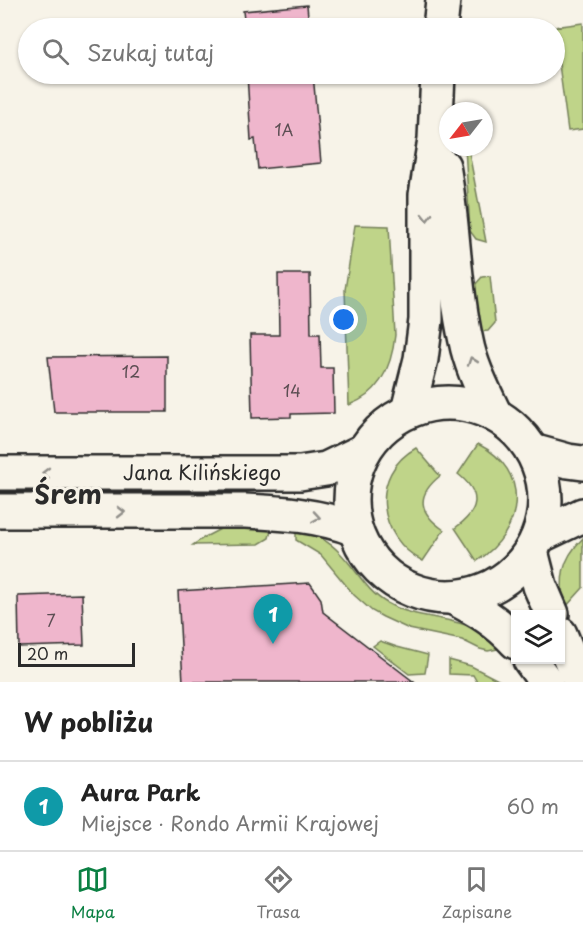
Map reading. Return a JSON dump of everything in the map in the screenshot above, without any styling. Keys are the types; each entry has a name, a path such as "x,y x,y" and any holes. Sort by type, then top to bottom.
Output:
{"street":[{"path":"441,18 443,0"},
{"path":"408,411 418,372 425,328 426,195 435,139 438,84"},
{"path":"435,139 447,189 455,273 466,343 475,371 495,415"},
{"path":"436,403 467,404 495,415 516,430 532,451 545,493 544,515 535,544 522,564 499,585 470,595 454,597 422,594 392,580 370,558 355,529 351,489 363,451 390,421 408,411 436,403"},
{"name":"Jana Kilińskiego","path":"0,473 300,473 326,469 363,451"},
{"path":"532,451 583,463"},
{"name":"Jana Kilińskiego","path":"0,511 244,511 283,513 332,520 355,529"},
{"path":"535,544 583,515"},
{"path":"535,544 540,586 550,610"},
{"path":"454,597 489,616 511,637"},
{"path":"565,644 580,682"},
{"path":"533,664 546,682"}],"green space":[{"path":"583,23 583,129 568,131 562,84 565,84 565,25"},
{"path":"466,156 470,156 486,242 476,239 470,231"},
{"path":"355,225 389,226 395,335 391,357 382,377 369,394 349,405 345,290"},
{"path":"490,276 495,323 488,331 478,332 474,286 482,277"},
{"path":"478,444 495,456 507,469 514,485 515,501 512,518 505,534 477,561 455,528 469,515 475,502 471,488 458,474"},
{"path":"416,448 440,476 427,490 423,504 429,517 444,530 423,561 408,551 396,537 388,522 385,506 385,489 391,473 401,459"},
{"path":"226,526 272,526 269,538 259,544 193,545"},
{"path":"296,528 314,535 335,548 373,593 387,603 409,612 465,625 480,631 502,648 488,651 462,640 409,629 372,611 354,595 321,555 296,540"},
{"path":"583,538 583,588 564,609 563,571 575,546"},
{"path":"380,641 428,655 425,673 409,674 373,646"},
{"path":"449,660 471,666 502,682 477,682 473,675 449,674"}],"building":[{"path":"307,5 308,18 244,18 243,11"},
{"path":"248,84 314,84 321,163 258,169 255,139 251,140"},
{"path":"278,274 310,274 311,334 320,334 321,368 333,368 334,413 252,418 250,335 279,335"},
{"path":"167,356 167,412 54,412 48,357"},
{"path":"310,583 321,599 323,612 414,682 183,682 178,591"},
{"path":"82,594 84,645 19,647 18,596"}],"place":[{"name":"Aura Park","path":"273,644"}],"district":[{"name":"Śrem","path":"68,495"}]}
